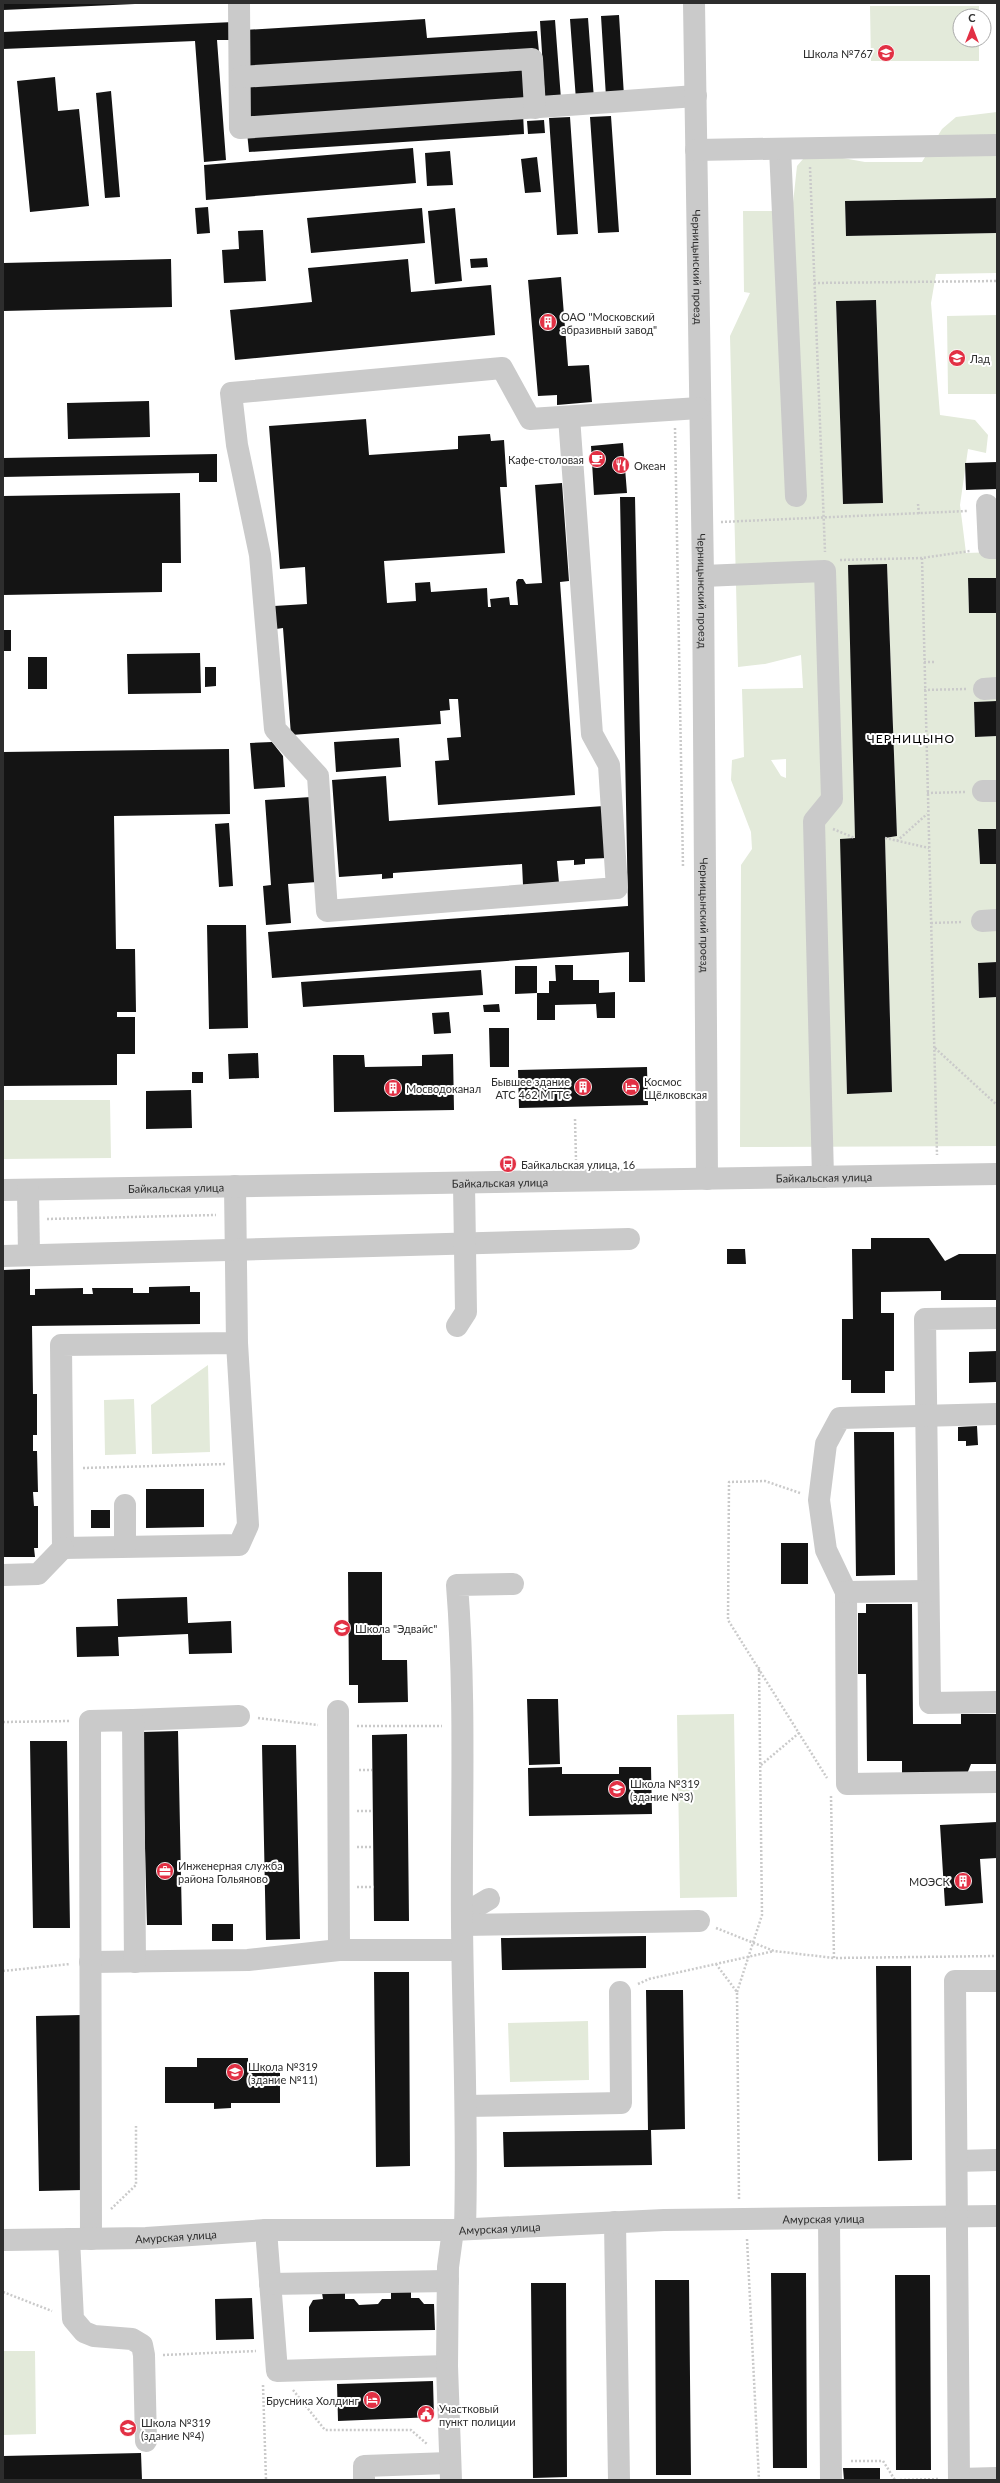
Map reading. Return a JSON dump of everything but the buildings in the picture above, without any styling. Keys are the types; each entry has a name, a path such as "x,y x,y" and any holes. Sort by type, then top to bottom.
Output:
{"street":[{"path":"240,3 240,128 696,96"},
{"name":"Черницынский проезд","path":"694,3 699,408 703,576 707,1179"},
{"path":"240,77 532,59 535,108"},
{"path":"696,150 997,145"},
{"path":"780,149 796,496"},
{"path":"569,417 592,734 609,765 617,888 328,911 318,776 275,729 260,555 237,445 231,393 502,368 530,419 699,408"},
{"path":"987,508 993,548"},
{"path":"703,576 825,571 832,799 814,821 823,1177"},
{"name":"Байкальская улица","path":"3,1190 464,1184 997,1174"},
{"path":"457,1326 466,1312 464,1184"},
{"path":"3,1575 38,1574 63,1548 239,1545 248,1525 246,1463 237,1343 235,1186"},
{"path":"28,1190 29,1255"},
{"path":"3,1256 629,1239"},
{"path":"997,1318 925,1319 930,1703 997,1702"},
{"path":"63,1548 61,1345 237,1343"},
{"path":"997,1414 840,1418 826,1444 819,1500 826,1550 846,1592 839,1784 997,1782"},
{"path":"125,1505 125,1546"},
{"path":"364,2480 364,2466 450,2472 447,2366 448,2281 459,2229 466,2106 462,1950 461,1636 457,1585 513,1584"},
{"path":"846,1592 928,1591"},
{"path":"338,1711 340,1950"},
{"path":"146,2442 144,2355 142,2345 132,2339 94,2336 84,2332 73,2319 80,2239 90,1962 90,1721 239,1716"},
{"path":"133,1720 135,1962"},
{"path":"462,1920 489,1899"},
{"path":"462,1920 698,1922"},
{"path":"90,1962 248,1960 340,1950 462,1950"},
{"path":"997,1981 955,1981 959,2479 997,2478"},
{"path":"466,2106 621,2103 620,1992"},
{"path":"957,2161 997,2160"},
{"name":"Амурская улица","path":"3,2240 80,2239 266,2230 459,2229 615,2222 997,2216"},
{"path":"828,2218 831,2480"},
{"path":"615,2222 619,2480"},
{"path":"266,2230 277,2361 447,2366"},
{"path":"270,2284 448,2281"}],"path":[{"path":"809,149 825,571"},
{"path":"814,283 997,281"},
{"path":"674,409 683,875"},
{"path":"918,504 919,514"},
{"path":"702,523 919,514 987,508"},
{"path":"825,571 841,560 922,558 993,548"},
{"path":"922,558 924,690 937,1156"},
{"path":"924,662 936,662"},
{"path":"924,690 990,688"},
{"path":"927,793 990,791"},
{"path":"897,841 928,814"},
{"path":"885,838 929,848"},
{"path":"931,923 989,921"},
{"path":"934,1048 997,1105"},
{"path":"575,1119 576,1163"},
{"path":"28,1220 235,1215"},
{"path":"62,1469 246,1463"},
{"path":"819,1500 765,1481 729,1482 728,1620 759,1667 799,1733 839,1784 834,1958"},
{"path":"739,2200 737,1992 762,1915 759,1667"},
{"path":"3,1722 90,1721"},
{"path":"760,1765 799,1733"},
{"path":"698,1922 774,1951 834,1958 997,1956"},
{"path":"620,1992 649,1979 774,1951"},
{"path":"3,1971 90,1962"},
{"path":"716,1964 737,1992"},
{"path":"110,2210 136,2184 136,2126"},
{"path":"747,2238 759,2480"},
{"path":"3,2292 73,2319"},
{"path":"144,2355 277,2361"},
{"path":"277,2361 325,2430 411,2430 450,2472"},
{"path":"266,2480 263,2384 277,2361"},
{"path":"848,2461 884,2461 895,2480"},
{"path":"900,2480 959,2479"}],"green space":[{"path":"870,6 979,6 979,8 952,8 952,48 979,48 979,61 871,61"},
{"path":"997,112 997,198 845,201 846,236 997,233 997,273 936,274 931,303 940,415 975,420 988,435 986,453 968,449 960,505 966,553 997,552 997,578 968,579 969,613 997,613 997,701 974,702 975,737 997,736 997,829 978,830 980,864 997,864 997,962 978,963 979,998 997,997 997,1146 740,1147 741,865 752,849 751,832 731,780 732,760 744,757 742,689 803,688 801,655 765,664 738,667 730,336 750,293 744,292 743,211 773,211 793,203 797,166 809,152 865,162 922,162 942,129 956,117","holes":["876,300 883,503 843,504 836,301","849,565 887,565 897,836 885,838 892,1092 847,1094 841,839 855,838","786,759 786,778 781,776 771,760"]},
{"path":"997,315 997,394 948,394 947,316"},
{"path":"3,1100 110,1100 111,1158 3,1159"},
{"path":"208,1365 210,1452 152,1454 151,1405"},
{"path":"134,1399 136,1454 105,1455 104,1400"},
{"path":"734,1714 737,1897 680,1898 677,1715"},
{"path":"588,2021 589,2080 510,2082 508,2023"},
{"path":"3,2351 35,2351 36,2434 3,2435"}],"place":[{"name":"Школа №767","path":"886,53"},
{"name":"ОАО \"Московский абразивный завод\"","path":"548,322"},
{"name":"Лад","path":"957,358"},
{"name":"Кафе-столовая","path":"597,459"},
{"name":"Океан","path":"621,465"},
{"name":"Бывшее здание АТС 462 МГТС","path":"583,1087"},
{"name":"Космос Щёлковская","path":"631,1087"},
{"name":"Мосводоканал","path":"393,1088"},
{"name":"Байкальская улица, 16","path":"508,1164"},
{"name":"Школа \"Эдвайс\"","path":"342,1628"},
{"name":"Школа №319 (здание №3)","path":"617,1789"},
{"name":"Инженерная служба района Гольяново","path":"165,1871"},
{"name":"МОЭСК","path":"963,1881"},
{"name":"Школа №319 (здание №11)","path":"235,2072"},
{"name":"Брусника Холдинг","path":"372,2400"},
{"name":"Участковый пункт полиции","path":"426,2414"},
{"name":"Школа №319 (здание №4)","path":"128,2428"}],"district":[{"name":"ЧЕРНИЦЫНО","path":"911,738"}]}
